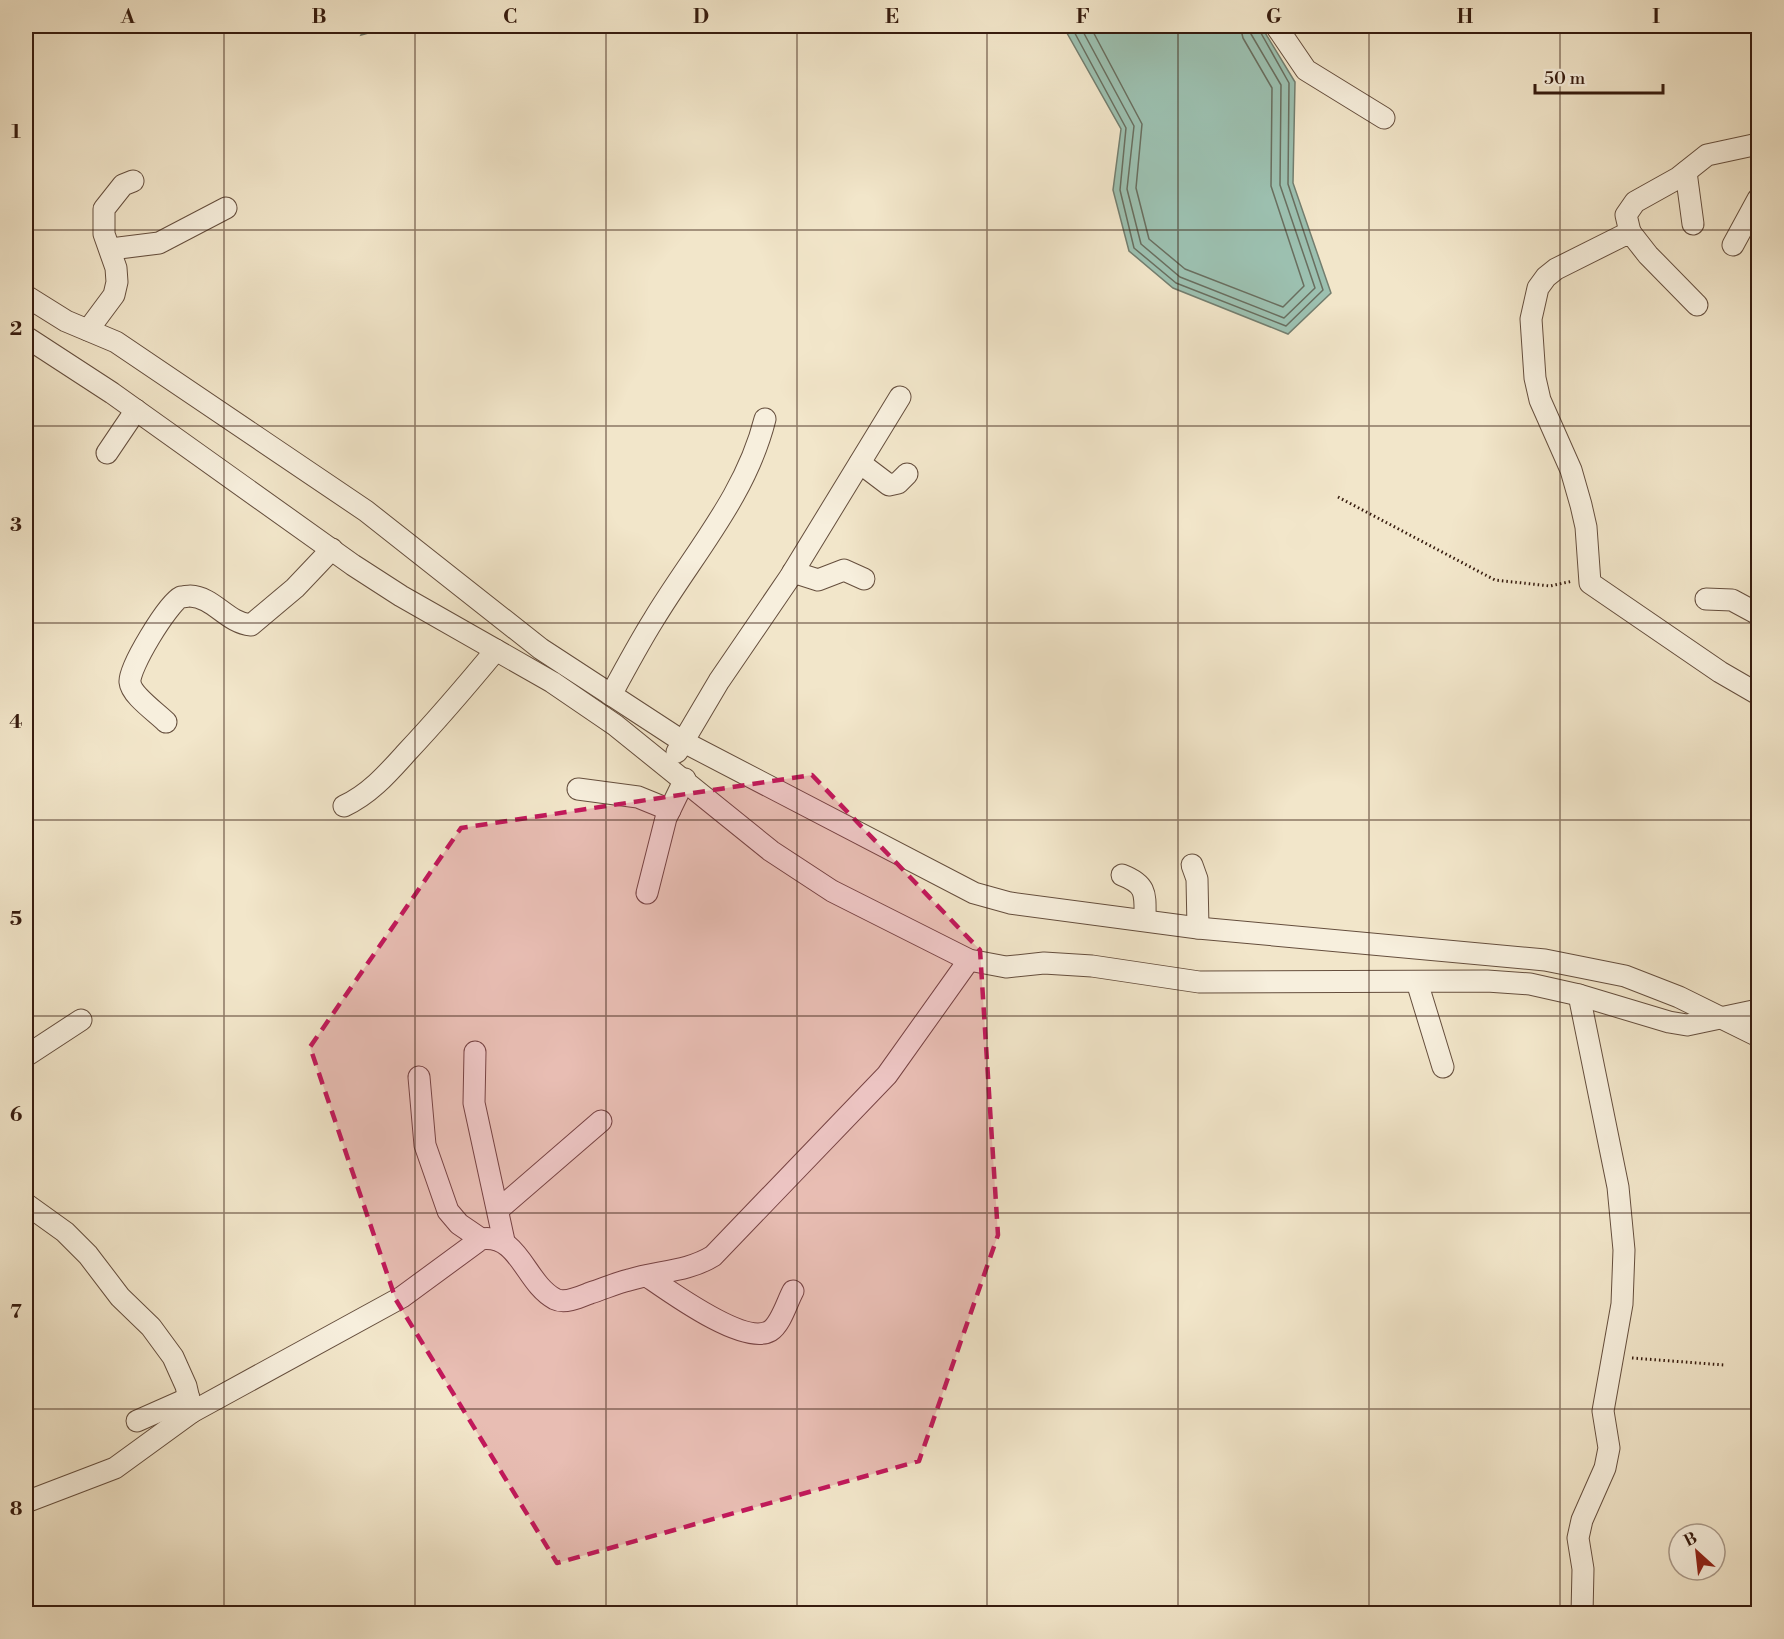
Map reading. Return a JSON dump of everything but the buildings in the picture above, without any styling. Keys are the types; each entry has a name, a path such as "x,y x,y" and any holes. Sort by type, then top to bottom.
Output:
{"street":[{"path":"1276,26 1306,70 1384,117"},
{"path":"1697,305 1648,255 1630,232 1626,215 1635,202 1686,172 1707,155 1758,144"},
{"path":"1686,172 1693,224"},
{"path":"88,330 114,295 117,282 111,249 104,234 104,209 123,185 133,181"},
{"path":"1733,245 1758,199"},
{"path":"111,249 159,243 226,208"},
{"path":"1630,232 1556,269 1546,277 1538,288 1531,320 1535,378 1540,400 1571,470 1586,527 1588,578 1595,588 1720,672 1758,694"},
{"path":"26,296 66,321 116,342 366,511 453,582 541,649 610,694 676,753 685,779 771,851 832,891 969,960 1006,967 1044,963 1092,966 1199,982 1530,984 1580,995 1669,1022 1688,1025 1758,1010"},
{"path":"26,337 136,410 401,596 676,753 974,893 1010,903 1198,928 1545,960 1625,976 1758,1036"},
{"path":"676,753 719,681 793,572 900,397"},
{"path":"106,453 136,410"},
{"path":"610,694 654,618 712,534 758,447 765,419"},
{"path":"860,463 889,485 898,483 907,474"},
{"path":"166,722 135,695 130,682 134,666 167,611 180,597 202,598 238,624 251,625 295,588 332,549"},
{"path":"793,572 818,580 844,570 864,579"},
{"path":"1706,599 1732,600 1758,614"},
{"path":"344,806 363,797 389,771 442,716 496,650"},
{"path":"647,892 670,810 685,779"},
{"path":"578,789 638,797 670,810"},
{"path":"1192,865 1197,879 1198,928"},
{"path":"1122,875 1140,885 1145,898 1145,920"},
{"path":"475,1052 474,1103 504,1241 542,1290 556,1300 570,1300 647,1276 696,1266 713,1256 887,1075 969,960"},
{"path":"1417,982 1443,1067"},
{"path":"1580,995 1618,1187 1623,1239 1622,1304 1603,1411 1609,1448 1582,1520 1578,1538 1583,1569 1582,1614"},
{"path":"26,1056 81,1020"},
{"path":"419,1077 425,1145 448,1211 459,1224 481,1239"},
{"path":"498,1210 601,1121"},
{"path":"26,1204 65,1232 88,1255 120,1297 151,1327 173,1357 191,1405"},
{"path":"137,1421 191,1405 402,1297 481,1239 494,1237 504,1241"},
{"path":"647,1276 694,1308 723,1323 743,1331 761,1333 770,1331 777,1323 793,1291"},
{"path":"26,1502 115,1468 191,1405"}],"path":[{"path":"1338,497 1496,580 1550,586 1588,578"},
{"path":"1612,1356 1724,1365"}],"highlighted area":[{"path":"812,775 980,950 998,1235 919,1461 557,1563 396,1300 310,1047 461,828"}],"water":[{"path":"366,26 394,26 361,35"},
{"path":"1063,26 1261,26 1295,82 1293,183 1331,293 1288,334 1173,288 1129,251 1113,190 1121,129"}]}
